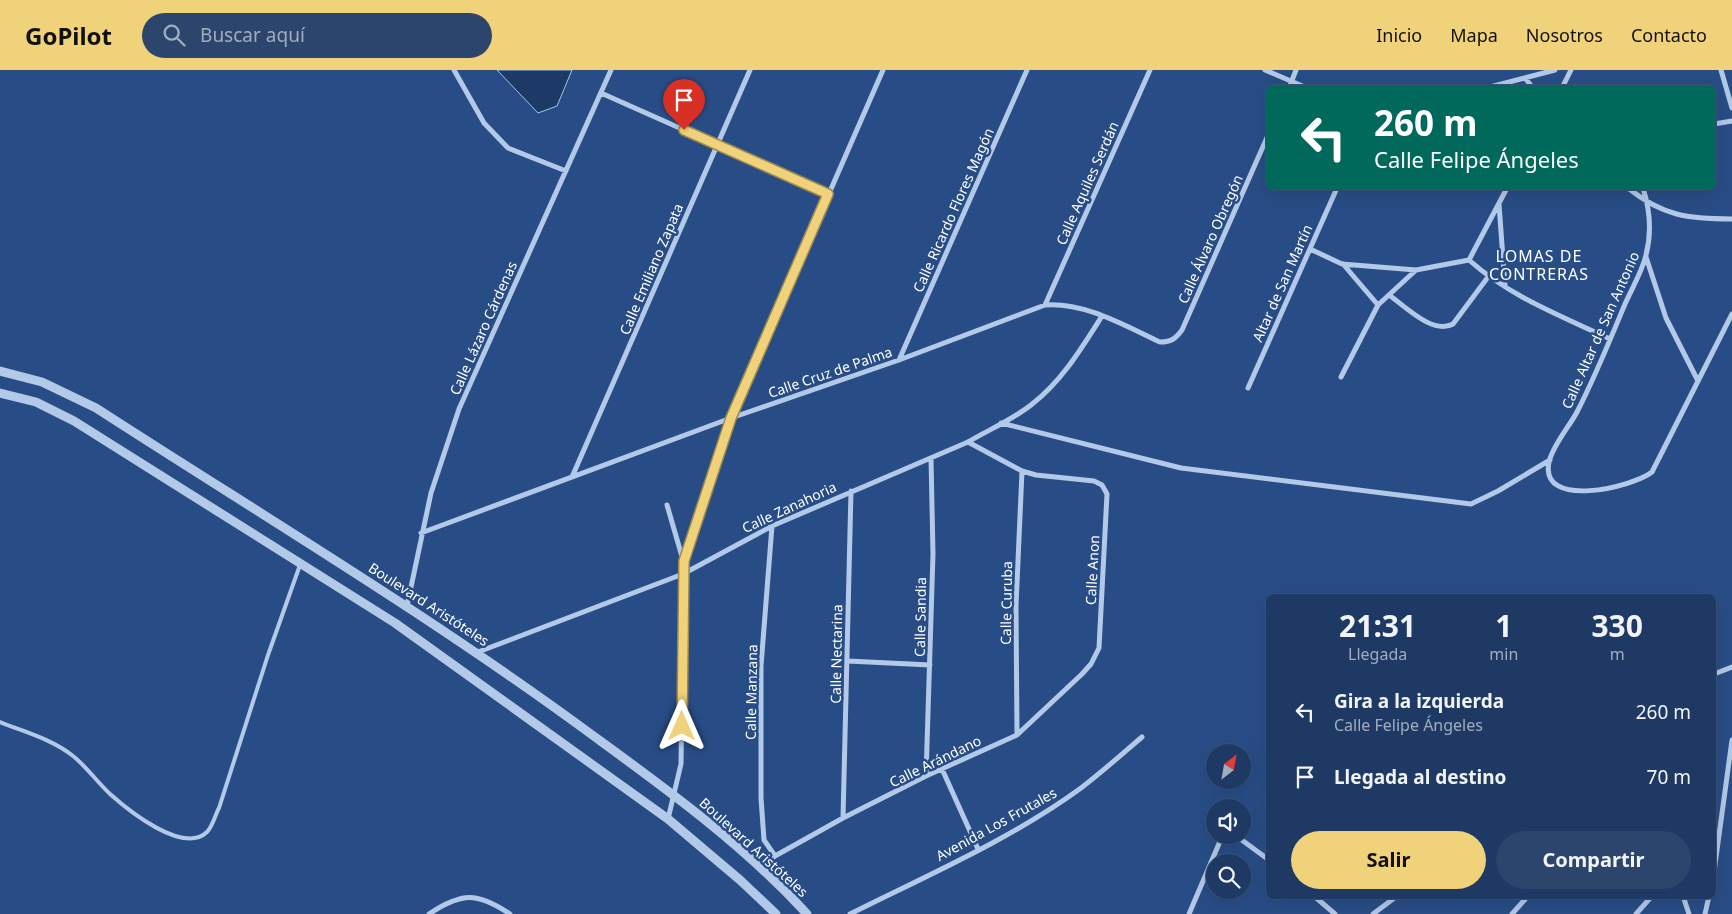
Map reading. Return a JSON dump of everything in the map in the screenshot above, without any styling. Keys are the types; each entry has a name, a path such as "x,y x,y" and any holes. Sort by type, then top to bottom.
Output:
{"street":[{"path":"454,70 484,123 508,148 566,171"},
{"name":"Calle Lázaro Cárdenas","path":"407,606 422,532 442,456 460,408 611,70"},
{"name":"Calle Emiliano Zapata","path":"572,477 750,70"},
{"path":"668,819 681,764 684,561 731,418 883,70"},
{"name":"Calle Ricardo Flores Magón","path":"899,360 1027,70"},
{"name":"Calle Aquiles Serdán","path":"1045,304 1150,70"},
{"path":"1265,70 1301,85"},
{"path":"1290,85 1296,70"},
{"path":"1498,85 1556,70"},
{"path":"1564,85 1571,70"},
{"path":"1721,70 1732,108"},
{"path":"1525,78 1531,85"},
{"path":"601,93 828,194"},
{"path":"1716,124 1732,121"},
{"name":"Calle Álvaro Obregón","path":"1160,342 1176,339 1182,330 1266,140"},
{"name":"Altar de San Martín","path":"1248,388 1336,190"},
{"path":"1469,260 1506,190"},
{"path":"1631,190 1648,203 1683,217 1732,219"},
{"name":"Calle Altar de San Antonio","path":"1550,460 1577,412 1646,256 1650,223 1648,203 1644,190"},
{"path":"1499,203 1505,286"},
{"path":"1310,249 1342,264 1416,270 1469,260"},
{"path":"1646,256 1666,318 1698,380"},
{"path":"1469,260 1488,277 1543,308 1610,339"},
{"path":"1342,264 1378,304"},
{"path":"1341,377 1378,304 1416,270"},
{"path":"1389,295 1435,327 1445,329 1453,324 1488,277"},
{"name":"Calle Cruz de Palma","path":"422,532 731,418 899,360 1045,304 1067,306 1102,316 1160,342"},
{"path":"1001,423 1181,468 1471,504 1498,491 1550,460 1551,478 1565,489 1576,492 1635,482 1652,472 1732,315"},
{"name":"Calle Zanahoria","path":"478,652 683,574 772,526 968,442 1029,407 1048,390 1072,363 1102,316"},
{"name":"Boulevard Aristóteles","path":"0,371 42,382 96,408 478,652 675,795 718,830 807,914"},
{"path":"0,393 36,402 61,414 395,623 668,819 740,880 776,914"},
{"path":"968,442 1022,471"},
{"name":"Calle Sandia","path":"926,776 933,554 930,458"},
{"name":"Calle Anon","path":"1022,471 1036,475 1094,481 1102,484 1107,494 1099,648"},
{"name":"Calle Curuba","path":"1017,735 1016,606 1022,471"},
{"name":"Calle Nectarina","path":"843,818 851,491"},
{"path":"667,505 684,561"},
{"name":"Calle Manzana","path":"772,526 761,666 761,798 764,840 775,856"},
{"name":"Calle Arándano","path":"760,869 775,856 843,818 926,776 1017,735 1082,674 1091,664 1099,648"},
{"path":"848,661 930,665"},
{"path":"1716,673 1732,667"},
{"name":"Avenida Los Frutales","path":"850,914 978,850 1045,811 1080,788 1142,737"},
{"path":"1716,856 1732,740"},
{"path":"942,769 978,850"},
{"path":"1189,914 1219,844"},
{"path":"1247,844 1266,858"},
{"path":"429,914 450,902 468,896 488,900 510,914"},
{"path":"1318,899 1335,914"},
{"path":"1373,914 1393,899"},
{"path":"1512,914 1525,899"},
{"path":"1636,914 1649,899"},
{"path":"1684,899 1689,914"},
{"path":"1706,914 1708,899"}],"lane":[{"path":"0,722 64,750 75,757 112,796 153,827 167,834 184,838 202,836 210,827 219,808 268,655 300,565"}],"water":[{"path":"497,70 572,70 557,106 538,113"}],"district":[{"name":"LOMAS DE CONTRERAS","path":"1539,265"}],"route":[{"path":"682,726 684,561 731,418 828,194 684,130"}]}
